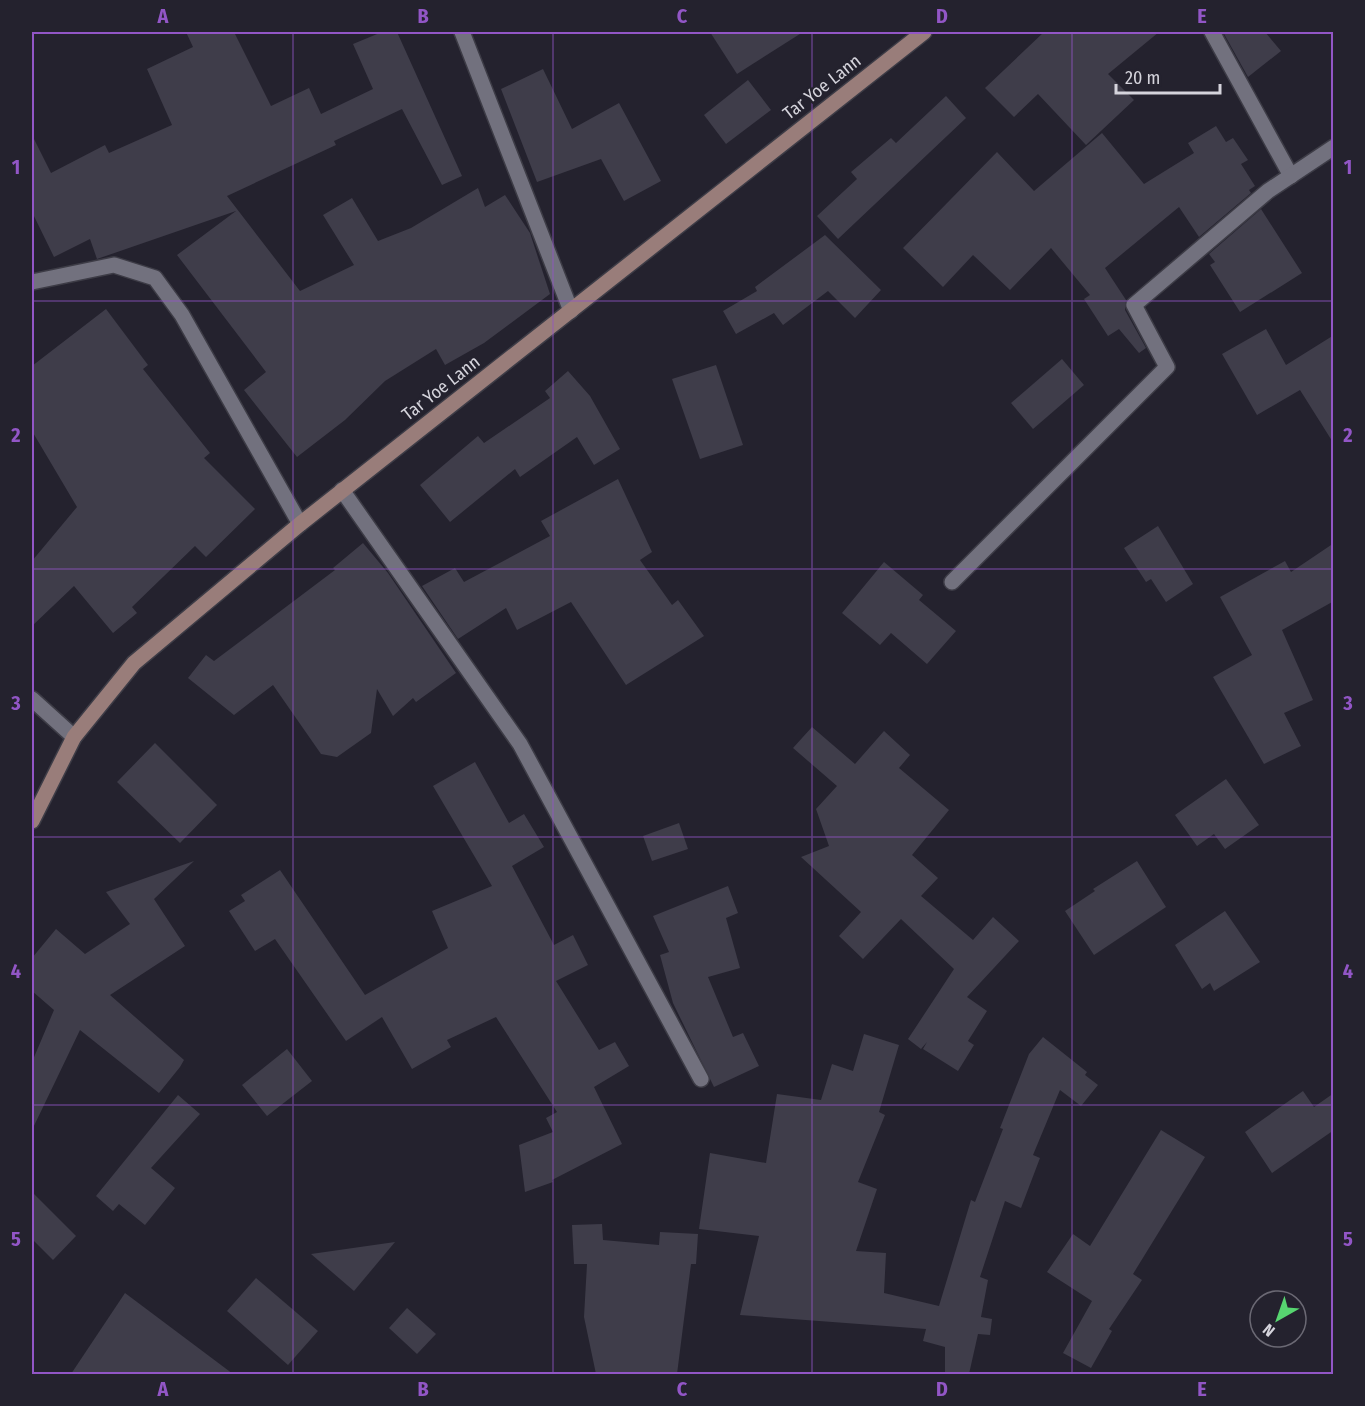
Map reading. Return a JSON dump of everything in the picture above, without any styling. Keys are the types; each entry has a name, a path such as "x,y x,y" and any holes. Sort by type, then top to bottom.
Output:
{"main road":[{"name":"Tar Yoe Lann","path":"32,821 74,737 134,663 342,490 924,32"}],"street":[{"path":"462,32 571,311"},
{"path":"1212,32 1291,176"},
{"path":"952,582 1167,368 1134,305 1268,191 1334,147"},
{"path":"32,282 114,265 155,278 182,315 300,524"},
{"path":"342,490 520,744 702,1079"},
{"path":"32,699 74,737"}],"building":[{"path":"186,32 234,32 271,106 309,88 321,114 373,89 353,44 382,32 397,32 462,176 442,185 402,109 334,141 336,145 227,196 300,291 354,265 323,215 352,198 378,241 411,228 478,188 485,207 505,195 530,233 550,294 484,343 445,365 436,349 385,381 345,420 297,457 244,390 266,372 177,255 236,211 97,259 90,239 54,257 32,212 32,135 51,173 105,145 109,153 172,125 147,69 193,47"},
{"path":"710,32 803,32 737,74"},
{"path":"1044,32 1159,32 1108,74 1134,100 1086,145 1038,94 1014,117 985,88"},
{"path":"1223,32 1265,32 1281,51 1248,77"},
{"path":"543,69 572,129 619,103 661,181 624,201 601,159 537,182 501,89"},
{"path":"748,80 771,110 726,144 704,115"},
{"path":"946,96 966,118 838,239 817,216 857,179 851,172 891,138 896,143"},
{"path":"1216,126 1226,142 1233,138 1248,160 1241,164 1255,186 1249,190 1251,193 1199,237 1179,207 1105,268 1126,300 1125,310 1146,348 1139,353 1119,329 1108,336 1084,299 1090,295 1051,248 1010,290 973,255 943,287 903,248 997,152 1034,191 1102,133 1144,184 1194,153 1188,143"},
{"path":"1261,209 1302,273 1240,312 1210,265 1215,262 1209,254"},
{"path":"825,235 881,290 855,318 828,291 783,325 774,313 736,334 723,311 757,291 755,287"},
{"path":"106,309 148,365 143,369 210,453 204,458 255,509 206,557 195,546 132,607 137,613 113,633 74,586 32,626 32,561 77,507 32,431 32,366"},
{"path":"1266,329 1286,365 1334,335 1334,444 1300,390 1257,415 1222,354"},
{"path":"1062,359 1084,385 1033,429 1011,403"},
{"path":"716,365 743,445 700,459 672,379"},
{"path":"568,371 590,396 620,449 594,465 577,437 520,477 515,469 450,522 420,485 478,436 484,443 550,398 545,391"},
{"path":"618,479 652,552 640,560 672,605 678,600 704,636 626,685 571,602 517,630 506,608 458,639 422,586 455,568 464,582 550,536 541,521"},
{"path":"1158,526 1193,584 1166,602 1151,579 1146,582 1124,548"},
{"path":"363,543 388,573 456,673 416,702 413,698 393,716 377,689 371,733 337,757 321,754 273,685 234,715 188,678 206,655 214,661 335,570 333,568"},
{"path":"1334,543 1334,601 1282,630 1313,700 1284,713 1301,746 1264,764 1213,677 1252,655 1220,597 1285,561 1291,572"},
{"path":"884,562 923,595 919,600 956,631 927,664 891,633 880,645 842,613"},
{"path":"812,727 855,764 884,731 910,755 899,768 949,810 912,855 938,878 921,896 973,940 993,917 1019,941 967,997 987,1011 968,1041 974,1045 958,1071 923,1049 927,1042 921,1049 908,1039 954,969 901,919 863,959 839,936 861,912 801,857 829,846 816,809 837,786 793,748"},
{"path":"155,743 217,805 180,843 117,782"},
{"path":"475,762 509,823 524,814 544,847 512,866 554,945 573,935 588,965 556,981 599,1050 615,1042 629,1066 594,1087 622,1144 552,1180 553,1182 525,1192 519,1145 553,1132 546,1118 557,1112 496,1017 447,1040 451,1047 412,1069 382,1017 346,1041 275,939 255,951 229,911 245,901 241,895 280,870 365,995 448,948 432,911 492,886 433,786"},
{"path":"1226,779 1259,825 1225,849 1214,834 1197,846 1175,815"},
{"path":"679,823 688,849 652,861 643,836"},
{"path":"194,861 154,899 185,946 110,995 184,1060 180,1067 159,1093 80,1030 32,1130 32,1062 54,1010 32,991 32,958 56,929 85,954 130,924 106,892"},
{"path":"1137,861 1166,907 1094,955 1065,911 1095,891 1093,889"},
{"path":"728,886 738,913 726,918 740,968 708,977 733,1037 743,1033 759,1066 714,1087 673,1003 660,955 669,952 653,916"},
{"path":"1225,911 1260,962 1214,991 1210,983 1202,989 1175,945"},
{"path":"864,1034 899,1045 879,1112 885,1115 858,1182 877,1189 856,1251 886,1253 884,1293 939,1306 971,1200 975,1202 1003,1129 1000,1128 1029,1054 1043,1037 1087,1072 1085,1075 1098,1085 1081,1106 1060,1090 1033,1155 1040,1158 1021,1208 1005,1201 980,1277 988,1280 981,1317 992,1319 990,1335 978,1334 969,1374 945,1374 945,1347 923,1341 926,1329 740,1315 759,1236 699,1229 710,1153 766,1163 777,1094 821,1100 832,1064 853,1071"},
{"path":"287,1049 312,1081 267,1116 242,1085"},
{"path":"1303,1091 1314,1107 1334,1093 1334,1130 1272,1173 1245,1132"},
{"path":"178,1095 200,1114 151,1168 175,1188 145,1225 119,1204 113,1211 96,1196"},
{"path":"1161,1130 1205,1157 1133,1274 1142,1280 1109,1329 1112,1331 1091,1368 1063,1353 1092,1301 1047,1272 1073,1234 1090,1246"},
{"path":"32,1192 76,1236 53,1260 32,1239"},
{"path":"602,1224 603,1240 659,1245 660,1232 698,1234 696,1264 691,1264 677,1374 596,1374 584,1317 587,1264 574,1264 572,1225"},
{"path":"395,1242 354,1291 311,1254"},
{"path":"256,1278 318,1331 288,1365 227,1311"},
{"path":"125,1293 233,1374 71,1374"},
{"path":"407,1308 436,1334 417,1354 389,1328"}]}
